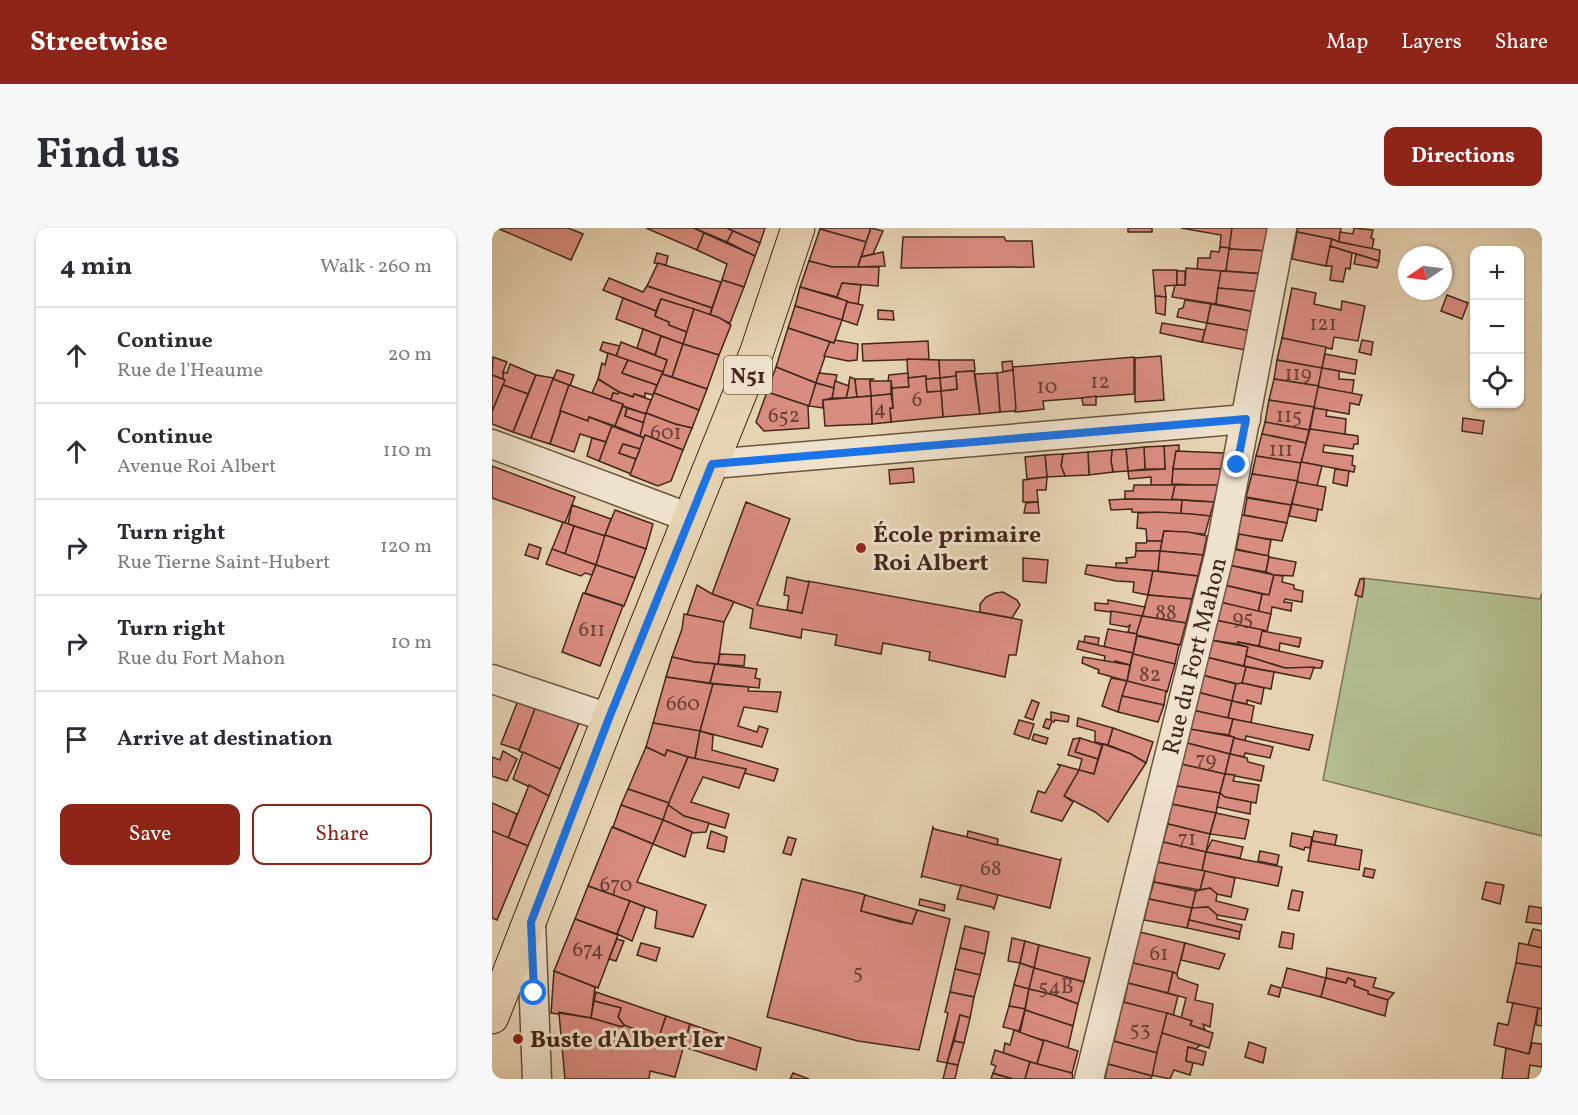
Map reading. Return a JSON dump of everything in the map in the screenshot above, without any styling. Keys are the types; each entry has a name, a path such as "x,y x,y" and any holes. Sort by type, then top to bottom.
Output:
{"main road":[{"name":"N51","path":"492,1017 609,718 757,351 798,228"}],"street":[{"name":"Rue du Fort Mahon","path":"1089,1079 1219,555 1282,228"},
{"path":"712,464 1246,419"},
{"path":"492,444 690,518"},
{"path":"492,680 609,718"},
{"path":"531,922 537,1079"}],"green space":[{"path":"1362,578 1540,599 1542,593 1542,836 1323,780"}],"building":[{"path":"497,228 568,228 583,234 571,260"},
{"path":"646,228 694,228 704,233 697,250"},
{"path":"694,228 727,228 733,231 727,242"},
{"path":"727,228 765,228 760,243"},
{"path":"820,228 871,228 866,242 820,229"},
{"path":"871,228 883,231 873,254 861,257"},
{"path":"1128,228 1152,228 1152,232 1128,232"},
{"path":"1181,228 1232,228 1230,248 1220,247 1221,235"},
{"path":"1232,228 1270,228 1268,251 1229,249"},
{"path":"1298,228 1341,228 1339,242 1297,232"},
{"path":"1354,228 1373,230 1372,249 1339,242 1340,232 1353,234"},
{"path":"820,229 866,242 858,267 832,267 809,261"},
{"path":"733,231 760,243 755,256 727,242"},
{"path":"1297,232 1332,239 1326,266 1292,259"},
{"path":"704,233 755,256 744,287 722,280 727,264 697,250"},
{"path":"903,237 1004,237 1006,241 1032,241 1034,267 901,268"},
{"path":"1332,239 1380,250 1379,261 1330,246"},
{"path":"1330,246 1352,253 1350,269 1346,268 1343,282 1330,280 1332,266 1326,266"},
{"path":"1220,247 1230,248 1226,271 1197,270 1198,258 1210,258 1211,251 1219,252"},
{"path":"1229,249 1268,251 1265,274 1226,271"},
{"path":"883,252 885,266 858,267 861,257"},
{"path":"657,253 668,256 666,265 654,263"},
{"path":"1356,254 1379,261 1377,268 1354,264"},
{"path":"809,261 832,267 879,267 878,286 842,283 837,297 800,287"},
{"path":"658,263 721,282 712,308 647,286"},
{"path":"1186,268 1221,271 1216,304 1172,297 1175,285 1185,285"},
{"path":"1153,270 1177,270 1177,285 1165,286 1166,297 1155,296"},
{"path":"1177,271 1185,271 1185,285 1177,285"},
{"path":"1221,271 1265,274 1262,292 1218,288"},
{"path":"609,278 643,292 647,286 712,308 710,315 661,299 656,311 603,290"},
{"path":"722,280 744,287 730,323 710,315"},
{"path":"842,283 861,285 858,304 837,297"},
{"path":"800,287 847,301 842,320 795,306"},
{"path":"1218,288 1262,292 1255,312 1216,304"},
{"path":"1292,288 1316,293 1314,304 1341,310 1342,301 1365,306 1358,341 1334,337 1332,349 1282,338"},
{"path":"1155,296 1166,297 1165,315 1156,313"},
{"path":"1452,297 1468,303 1462,319 1441,311 1445,300 1452,300"},
{"path":"623,298 656,311 655,316 687,332 683,344 616,319"},
{"path":"661,299 694,309 687,332 655,316"},
{"path":"1185,300 1211,304 1207,323 1177,317"},
{"path":"847,302 863,305 857,325 842,320"},
{"path":"1211,304 1255,312 1251,331 1207,323"},
{"path":"795,306 842,320 834,343 788,328"},
{"path":"694,309 720,318 731,325 719,355 683,344"},
{"path":"878,310 893,311 894,320 878,319"},
{"path":"1162,323 1205,330 1202,342 1160,333"},
{"path":"1207,323 1251,331 1245,350 1202,342"},
{"path":"788,328 830,342 816,383 776,367"},
{"path":"643,329 661,336 655,355 637,348"},
{"path":"661,336 683,344 672,377 662,374 667,360 655,356"},
{"path":"1282,338 1326,347 1322,368 1277,360"},
{"path":"835,340 858,344 857,360 848,361 824,356 830,342 834,343"},
{"path":"1362,340 1373,342 1371,355 1359,352"},
{"path":"928,341 929,359 863,361 862,344"},
{"path":"603,342 620,346 616,357 600,350"},
{"path":"621,342 667,360 663,372 616,357"},
{"path":"683,344 719,355 707,389 672,377"},
{"path":"608,353 628,360 622,373 657,385 653,395 645,393 645,397 634,394 633,397 619,392 598,379 602,363 605,365"},
{"path":"1325,354 1357,360 1355,374 1322,368"},
{"path":"1161,356 1164,400 1135,402 1135,358"},
{"path":"493,357 507,362 503,372 505,380 492,375"},
{"path":"1134,357 1134,394 1043,401 1044,409 1015,412 1013,367"},
{"path":"907,359 939,360 940,378 926,379 926,376 908,378"},
{"path":"628,360 663,372 657,385 622,373"},
{"path":"939,360 974,360 975,371 956,372 956,376 940,378"},
{"path":"1277,360 1322,368 1319,386 1274,379"},
{"path":"1012,361 1013,370 1003,372 1002,362"},
{"path":"510,364 536,375 528,394 503,385 503,372 507,373"},
{"path":"776,367 816,383 809,406 767,392"},
{"path":"1322,368 1339,371 1339,379 1354,380 1352,394 1318,387"},
{"path":"557,370 574,375 570,386 553,379"},
{"path":"1013,370 1016,409 1000,412 997,373"},
{"path":"974,371 980,414 943,417 941,391 957,389 956,372"},
{"path":"819,373 837,375 834,388 816,383"},
{"path":"908,373 909,387 892,388 891,381 888,381 889,375"},
{"path":"997,373 1000,412 980,414 975,374"},
{"path":"662,374 707,389 699,410 654,393"},
{"path":"492,375 505,380 492,412"},
{"path":"536,375 554,378 531,438 513,432"},
{"path":"926,376 927,392 941,391 943,417 891,422 892,388 909,387 908,378"},
{"path":"956,376 957,389 941,391 940,378"},
{"path":"850,377 855,379 857,397 846,398"},
{"path":"940,378 941,391 927,392 926,379"},
{"path":"553,379 569,385 550,444 531,438"},
{"path":"598,379 619,392 618,394 613,393 611,400 592,393"},
{"path":"855,379 873,379 870,381 871,396 857,397"},
{"path":"1274,379 1319,386 1314,407 1269,400"},
{"path":"835,381 849,386 846,398 832,398"},
{"path":"870,381 891,381 891,394 871,396"},
{"path":"816,383 834,388 832,398 823,400 823,408 809,406"},
{"path":"503,385 528,394 513,432 492,424 492,412"},
{"path":"569,385 623,404 615,426 589,417 588,421 560,411"},
{"path":"1318,387 1362,395 1359,405 1350,403 1349,414 1314,408"},
{"path":"619,392 651,400 646,414 611,400 613,393 618,394"},
{"path":"767,392 809,406 809,428 764,431 756,422"},
{"path":"654,393 699,410 692,428 646,413"},
{"path":"891,394 893,408 890,408 891,422 872,424 871,396"},
{"path":"871,396 872,424 825,426 823,400"},
{"path":"1096,396 1096,405 1083,405 1082,398"},
{"path":"1269,400 1314,407 1309,430 1265,422"},
{"path":"623,406 627,408 625,416 645,423 640,436 615,426"},
{"path":"627,408 646,414 645,423 625,416"},
{"path":"1314,408 1327,410 1326,416 1346,419 1345,435 1310,429"},
{"path":"561,411 588,421 589,417 612,426 606,442 580,434 574,452 550,444"},
{"path":"646,413 692,428 683,450 645,435 644,438 640,436"},
{"path":"1463,418 1484,421 1482,434 1462,431"},
{"path":"1265,422 1309,430 1306,443 1262,434"},
{"path":"612,426 644,438 640,449 623,444 619,453 636,459 631,474 599,461"},
{"path":"1310,429 1358,436 1358,444 1354,444 1353,449 1324,445 1323,452 1353,456 1354,472 1301,462"},
{"path":"1262,434 1306,443 1301,463 1256,456"},
{"path":"645,435 683,450 671,481 658,486 630,475"},
{"path":"592,438 606,442 599,461 587,456"},
{"path":"623,444 640,449 636,459 619,453"},
{"path":"1179,445 1173,469 1172,484 1175,485 1151,485 1151,477 1129,479 1128,471 1165,469 1164,446"},
{"path":"1164,446 1165,469 1145,469 1144,447"},
{"path":"1144,447 1145,469 1128,471 1126,449"},
{"path":"1126,449 1128,471 1113,472 1112,450"},
{"path":"1112,450 1113,472 1089,475 1088,452"},
{"path":"1176,451 1224,453 1222,469 1173,469"},
{"path":"1088,452 1089,475 1065,476 1061,466 1063,454"},
{"path":"1063,454 1061,466 1065,476 1047,477 1045,455"},
{"path":"1045,455 1047,477 1027,479 1025,457"},
{"path":"1256,456 1301,463 1298,481 1252,474"},
{"path":"1301,462 1322,466 1317,486 1297,482"},
{"path":"492,466 575,497 565,523 492,498"},
{"path":"913,468 914,482 890,484 889,470"},
{"path":"1173,469 1222,469 1218,485 1197,485 1172,484"},
{"path":"1335,469 1349,471 1347,486 1333,483"},
{"path":"1252,474 1298,481 1291,505 1246,497"},
{"path":"1047,477 1046,490 1037,490 1038,502 1023,502 1023,480"},
{"path":"1297,482 1326,487 1322,510 1292,504"},
{"path":"1134,485 1175,485 1172,499 1182,500 1125,499 1125,491 1133,491"},
{"path":"1175,485 1218,485 1214,502 1172,499"},
{"path":"1247,498 1291,505 1287,523 1244,515"},
{"path":"1109,500 1182,500 1181,514 1132,512 1132,509 1111,510"},
{"path":"1182,500 1214,502 1210,516 1181,514"},
{"path":"746,502 790,519 757,605 802,613 808,581 1022,620 1016,655 1009,655 1005,677 929,660 930,652 883,643 881,654 835,645 837,635 802,629 801,638 750,628 753,609 712,594"},
{"path":"1038,502 1039,513 1024,513 1026,503"},
{"path":"1292,504 1318,509 1316,521 1289,516"},
{"path":"572,505 611,519 605,536 568,524"},
{"path":"615,510 653,524 646,549 605,535"},
{"path":"1138,513 1210,516 1205,534 1164,531 1162,541 1147,541 1146,529 1137,528"},
{"path":"1242,515 1287,523 1282,541 1237,534"},
{"path":"563,522 574,526 565,554 552,549"},
{"path":"574,526 605,536 596,565 565,554"},
{"path":"1164,531 1207,536 1203,555 1160,551"},
{"path":"1239,534 1271,540 1268,556 1236,549"},
{"path":"605,535 646,549 635,578 596,565"},
{"path":"1162,541 1160,551 1136,551 1136,543"},
{"path":"529,544 541,548 538,559 525,555"},
{"path":"552,549 596,565 592,575 585,573 581,576 546,564"},
{"path":"1232,549 1269,556 1266,572 1228,565"},
{"path":"1136,551 1160,551 1158,571 1116,568 1116,563 1127,563 1126,558 1135,557"},
{"path":"1160,551 1203,555 1198,576 1158,571"},
{"path":"1269,557 1296,562 1293,576 1266,572"},
{"path":"1023,558 1048,560 1046,583 1023,581"},
{"path":"596,565 635,578 624,606 585,593"},
{"path":"1087,565 1153,571 1148,595 1133,592 1134,582 1116,581 1085,574"},
{"path":"1228,565 1274,575 1269,595 1224,585"},
{"path":"1153,571 1198,576 1192,599 1148,595"},
{"path":"1274,575 1283,576 1282,582 1294,585 1294,589 1303,591 1302,602 1285,599 1284,602 1292,603 1291,611 1272,607 1271,614 1258,612 1262,594 1269,595"},
{"path":"787,577 809,582 802,613 787,610 789,596 784,595"},
{"path":"1360,579 1364,579 1362,597 1355,595"},
{"path":"697,585 712,594 734,602 724,622 687,615"},
{"path":"1224,585 1262,594 1258,612 1220,602"},
{"path":"1003,592 1017,600 1020,605 1012,618 980,612 980,604 986,597"},
{"path":"583,593 623,606 600,666 562,652"},
{"path":"1148,595 1192,599 1186,623 1142,616"},
{"path":"1108,600 1145,607 1142,616 1095,610 1095,603 1108,604"},
{"path":"1220,602 1271,614 1267,631 1215,620"},
{"path":"1111,611 1142,616 1137,634 1128,632 1130,625 1127,627 1110,624"},
{"path":"684,614 724,622 718,664 672,657 682,629"},
{"path":"1142,616 1186,623 1180,645 1136,635"},
{"path":"1215,620 1263,630 1259,646 1210,640"},
{"path":"1108,629 1137,634 1133,653 1104,647"},
{"path":"1262,631 1301,638 1299,647 1280,643 1279,651 1259,646"},
{"path":"1085,636 1099,638 1098,645 1084,642"},
{"path":"1137,636 1179,645 1175,664 1133,654"},
{"path":"1210,640 1248,647 1244,666 1206,657"},
{"path":"1079,641 1133,653 1130,665 1115,661 1114,664 1104,662 1105,656 1077,649"},
{"path":"1238,642 1323,661 1321,668 1285,668 1246,656 1248,647"},
{"path":"720,654 745,655 744,666 718,664"},
{"path":"1133,654 1175,664 1167,692 1127,681"},
{"path":"1246,656 1285,668 1314,667 1310,679 1244,666"},
{"path":"672,657 715,664 710,683 666,677"},
{"path":"1083,657 1130,665 1127,681 1098,673 1099,670 1082,663"},
{"path":"1206,657 1246,667 1242,685 1202,675"},
{"path":"715,664 757,669 755,678 760,679 759,688 710,683"},
{"path":"1246,667 1274,672 1271,689 1242,683"},
{"path":"1202,675 1236,684 1232,701 1197,692"},
{"path":"666,677 713,684 700,731 653,723"},
{"path":"1111,678 1127,681 1118,712 1102,706"},
{"path":"1127,681 1166,691 1164,705 1122,696"},
{"path":"1242,683 1264,688 1261,704 1247,700 1247,704 1232,701 1236,684"},
{"path":"713,684 749,687 748,691 781,692 777,712 744,707 738,726 757,732 759,726 768,729 762,747 700,731"},
{"path":"1197,692 1232,701 1228,718 1192,710"},
{"path":"1122,696 1164,705 1158,722 1118,712"},
{"path":"1032,700 1039,703 1033,720 1025,717"},
{"path":"1232,701 1254,706 1251,723 1228,718"},
{"path":"517,703 536,707 519,750 501,744"},
{"path":"536,706 580,721 560,769 519,751"},
{"path":"1192,710 1233,719 1229,735 1188,729"},
{"path":"1051,712 1069,716 1068,722 1055,720 1052,721 1049,729 1043,727 1046,719 1051,720"},
{"path":"1078,718 1113,728 1108,745 1095,742 1095,731 1077,726"},
{"path":"1233,719 1313,735 1309,750 1246,736 1245,741 1234,738 1229,735"},
{"path":"1019,720 1034,724 1029,739 1014,734"},
{"path":"653,723 700,731 695,759 667,750 665,756 646,747"},
{"path":"1113,728 1153,742 1146,763 1108,745"},
{"path":"1190,729 1234,737 1230,754 1187,743"},
{"path":"700,731 713,735 712,750 778,769 774,781 744,773 746,769 695,759"},
{"path":"1034,734 1048,738 1046,744 1032,740"},
{"path":"1080,738 1102,745 1098,759 1075,752"},
{"path":"1080,738 1075,752 1098,759 1094,774 1079,770 1082,759 1068,755 1073,739"},
{"path":"1234,738 1273,747 1270,758 1245,753 1244,757 1230,754"},
{"path":"1187,743 1230,754 1225,774 1181,764"},
{"path":"1103,744 1131,754 1146,763 1108,822 1095,812 1064,796 1079,770 1094,774"},
{"path":"646,747 665,756 667,750 688,757 669,803 628,789"},
{"path":"503,751 517,759 507,781 492,776 492,757 500,760"},
{"path":"523,752 560,769 549,796 513,779"},
{"path":"1230,754 1247,758 1248,762 1264,766 1261,781 1225,774"},
{"path":"688,757 746,769 739,788 703,777 691,802 729,814 725,828 684,816 668,805"},
{"path":"1057,764 1079,770 1064,796 1073,802 1062,821 1031,812 1038,791 1045,793 1060,766"},
{"path":"1181,764 1225,774 1220,793 1176,786"},
{"path":"1225,774 1235,775 1233,781 1259,785 1256,803 1225,797 1220,793"},
{"path":"529,785 549,796 528,846 508,838"},
{"path":"1177,786 1220,793 1216,813 1172,804"},
{"path":"628,789 669,803 663,820 621,805"},
{"path":"1220,793 1225,797 1251,802 1250,814 1217,807"},
{"path":"492,803 517,814 508,838 492,831"},
{"path":"1171,804 1216,813 1210,834 1168,824"},
{"path":"621,805 663,820 653,844 613,827"},
{"path":"668,805 684,816 709,823 706,832 692,833 663,820"},
{"path":"1216,813 1249,820 1245,839 1210,834"},
{"path":"663,820 692,832 685,857 653,844"},
{"path":"1168,824 1210,834 1206,852 1163,842"},
{"path":"612,827 653,844 637,882 706,905 693,937 655,928 657,911 588,886"},
{"path":"933,827 1061,859 1050,908 922,876 921,878"},
{"path":"492,831 528,846 497,920 492,918"},
{"path":"711,831 727,837 724,852 707,848"},
{"path":"968,831 998,839 997,845 967,837"},
{"path":"1314,831 1337,835 1335,845 1312,841"},
{"path":"1292,833 1312,837 1310,848 1305,847 1304,850 1290,846"},
{"path":"788,837 796,839 791,855 783,853"},
{"path":"1212,840 1243,847 1240,858 1206,852"},
{"path":"1312,841 1362,850 1359,870 1308,861"},
{"path":"1163,842 1206,852 1202,871 1158,862"},
{"path":"1260,851 1279,855 1277,865 1258,861"},
{"path":"1206,852 1282,867 1278,886 1202,871"},
{"path":"1157,862 1205,871 1200,890 1154,882"},
{"path":"1365,868 1375,870 1373,878 1363,876"},
{"path":"1205,871 1235,878 1231,897 1217,894 1210,888 1200,890"},
{"path":"802,879 863,894 865,895 861,911 900,922 912,924 917,910 950,919 919,1050 858,1041 767,1017"},
{"path":"1154,882 1196,891 1192,908 1149,899"},
{"path":"1486,882 1504,885 1500,904 1482,899"},
{"path":"961,885 998,895 994,909 957,899"},
{"path":"588,886 630,901 617,934 575,919"},
{"path":"1210,888 1217,894 1216,901 1248,909 1245,920 1217,915 1208,907 1192,908 1196,891"},
{"path":"1292,890 1303,892 1299,911 1288,909"},
{"path":"865,895 917,910 912,924 861,911"},
{"path":"920,899 945,905 944,911 919,905"},
{"path":"1149,899 1192,908 1187,928 1144,920"},
{"path":"630,901 645,907 632,941 617,934"},
{"path":"1529,906 1542,908 1542,924 1526,922"},
{"path":"1208,907 1217,915 1217,919 1242,925 1240,932 1189,920 1192,908"},
{"path":"575,919 618,935 598,988 554,971"},
{"path":"1189,920 1240,932 1239,939 1187,928"},
{"path":"965,926 989,932 985,954 960,948"},
{"path":"1533,929 1542,931 1542,948 1528,945"},
{"path":"1140,932 1185,943 1177,974 1133,963"},
{"path":"1282,932 1294,934 1292,949 1279,947"},
{"path":"1012,938 1025,941 1020,963 1008,961"},
{"path":"617,939 624,941 616,961 609,959"},
{"path":"1025,941 1039,945 1034,968 1020,963"},
{"path":"641,943 660,948 656,961 637,955"},
{"path":"1185,943 1225,954 1219,969 1181,960"},
{"path":"1519,943 1542,948 1542,967 1516,963"},
{"path":"1039,945 1090,958 1084,982 1034,968"},
{"path":"960,948 985,954 980,975 955,969"},
{"path":"1020,963 1034,968 1029,989 1014,985"},
{"path":"1133,963 1173,972 1168,993 1128,983"},
{"path":"1516,963 1542,967 1542,1009 1507,1002"},
{"path":"1034,968 1084,982 1078,1004 1029,989"},
{"path":"1287,968 1326,978 1321,997 1282,987"},
{"path":"1327,968 1376,978 1373,987 1394,993 1388,1000 1368,994 1368,991 1354,986 1355,981 1348,978 1346,983 1326,978"},
{"path":"955,969 980,975 974,997 950,992"},
{"path":"554,971 595,987 591,1018 559,1012 558,1014 551,1013"},
{"path":"1173,972 1178,978 1198,985 1195,1000 1213,1004 1210,1027 1203,1024 1205,1030 1190,1025 1192,1021 1181,1018 1186,998 1168,993"},
{"path":"1326,978 1346,983 1348,978 1355,981 1354,986 1368,991 1368,994 1388,1000 1385,1016 1321,997"},
{"path":"1128,983 1178,996 1173,1016 1124,1002"},
{"path":"1014,985 1029,989 1025,1009 1009,1006"},
{"path":"1271,985 1281,988 1279,997 1268,994"},
{"path":"1029,989 1078,1004 1073,1026 1025,1010"},
{"path":"596,992 666,1016 660,1034 653,1036 624,1025 618,1017 621,1008 594,1001"},
{"path":"950,992 974,997 970,1018 960,1015 947,1063 937,1061 948,1013 945,1012"},
{"path":"594,1001 621,1008 618,1017 624,1025 622,1027 591,1018"},
{"path":"1123,1002 1167,1013 1157,1053 1114,1041"},
{"path":"1513,1003 1538,1008 1529,1054 1494,1045 1498,1023 1508,1025"},
{"path":"1009,1006 1025,1009 1019,1031 1003,1027"},
{"path":"1538,1008 1542,1009 1542,1026 1536,1025"},
{"path":"1025,1010 1073,1026 1068,1048 1020,1033"},
{"path":"559,1013 591,1018 622,1027 624,1025 684,1045 675,1077 650,1071 649,1079 565,1079"},
{"path":"1167,1013 1192,1021 1190,1025 1213,1033 1209,1048 1162,1033"},
{"path":"960,1015 970,1018 964,1043 954,1041"},
{"path":"666,1016 690,1024 684,1045 665,1040 660,1034"},
{"path":"690,1024 761,1048 756,1070 684,1047"},
{"path":"1014,1030 1044,1040 1037,1064 1003,1053 1005,1043 1010,1045"},
{"path":"1162,1033 1200,1045 1196,1049 1188,1047 1186,1061 1193,1063 1190,1075 1174,1070 1170,1079 1151,1075"},
{"path":"1044,1040 1078,1051 1072,1073 1037,1064"},
{"path":"954,1041 964,1043 958,1065 947,1063"},
{"path":"1113,1041 1157,1053 1152,1076 1108,1064"},
{"path":"1249,1042 1266,1048 1263,1063 1245,1057"},
{"path":"1532,1043 1542,1044 1542,1067 1530,1065 1528,1079 1502,1079 1506,1048 1529,1054"},
{"path":"1188,1047 1206,1052 1203,1065 1186,1061"},
{"path":"995,1050 1030,1062 1025,1079 1013,1079 993,1073 996,1066 991,1064"},
{"path":"1030,1062 1072,1073 1073,1079 1025,1079"},
{"path":"947,1063 958,1065 955,1079 943,1079"},
{"path":"1108,1064 1152,1076 1151,1079 1105,1079"},
{"path":"793,1073 809,1079 790,1079"},
{"path":"993,1073 998,1075 1013,1079 991,1079"}],"place":[{"name":"École primaire Roi Albert","path":"861,548"},
{"name":"Buste d'Albert Ier","path":"518,1039"}],"route":[{"path":"534,993 531,922 609,718 712,464 1246,419 1237,465"}]}
